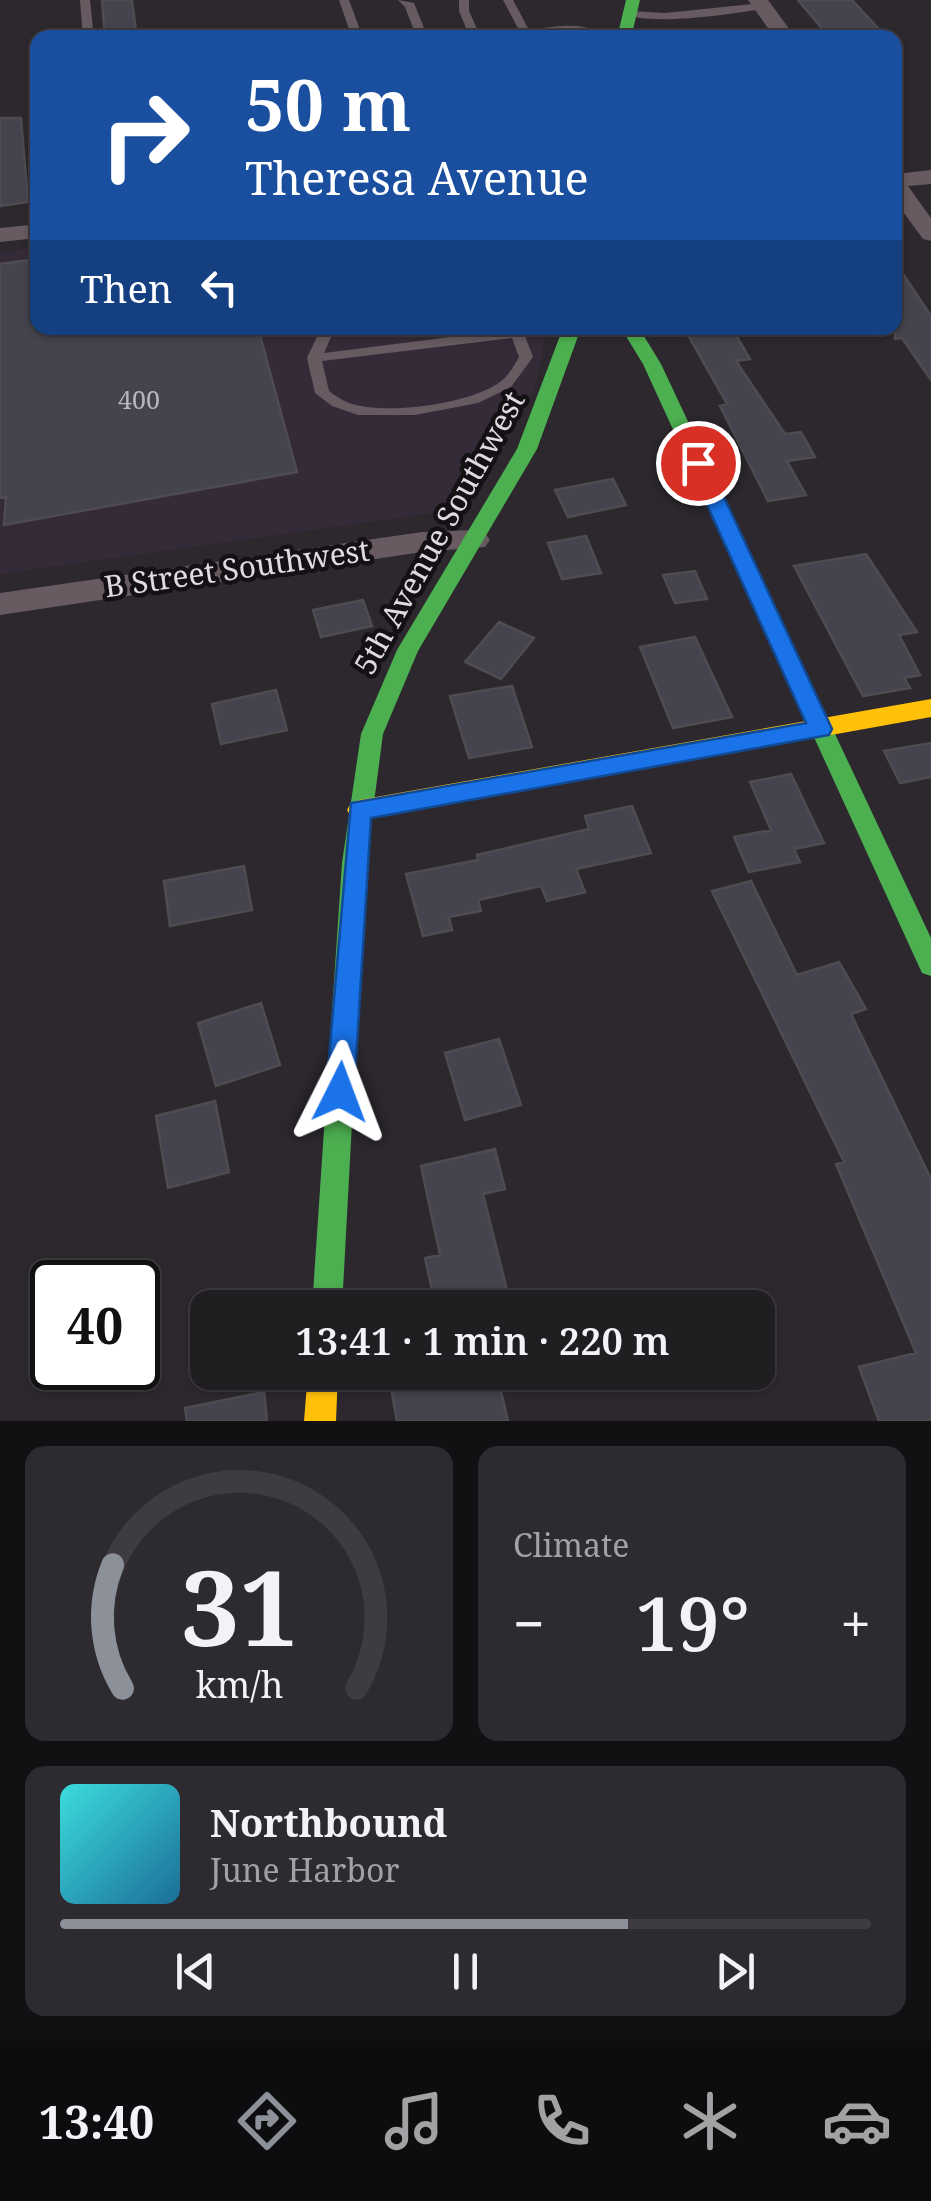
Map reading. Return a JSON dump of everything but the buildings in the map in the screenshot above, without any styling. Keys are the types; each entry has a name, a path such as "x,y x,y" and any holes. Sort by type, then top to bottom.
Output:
{"street":[{"path":"760,3 780,30"},
{"path":"902,182 931,177"},
{"path":"902,193 931,234"},
{"path":"0,236 30,233"},
{"name":"5th Avenue Southwest","path":"328,1290 359,810 372,734 393,676 535,431 569,335"},
{"path":"634,335 652,364 931,964"},
{"name":"B Street Southwest","path":"0,604 422,542 475,540"},
{"path":"359,810 931,708"},
{"path":"320,1421 322,1390"}],"lane":[{"path":"85,0 88,30"},
{"path":"344,0 355,30"},
{"path":"404,0 410,4 420,30"},
{"path":"464,0 473,30"},
{"path":"508,0 524,30"},
{"path":"632,7 665,16 760,3"},
{"path":"556,30 593,30"},
{"path":"325,335 314,358 322,393 338,405 363,412 405,410 482,397 504,386 526,358 519,335"},
{"path":"314,358 482,335"}],"shaded area":[{"path":"30,249 30,335 546,335 535,387 468,508 0,574 0,253"}],"traffic: fast":[{"path":"626,30 633,0"},
{"path":"328,1290 354,863 372,734 408,650 527,449 569,335"},
{"path":"634,335 652,364 931,965"}],"traffic: slow":[{"path":"359,810 931,708"},
{"path":"320,1421 322,1390"}],"route":[{"path":"340,1092 359,810 821,729 698,463"}]}
